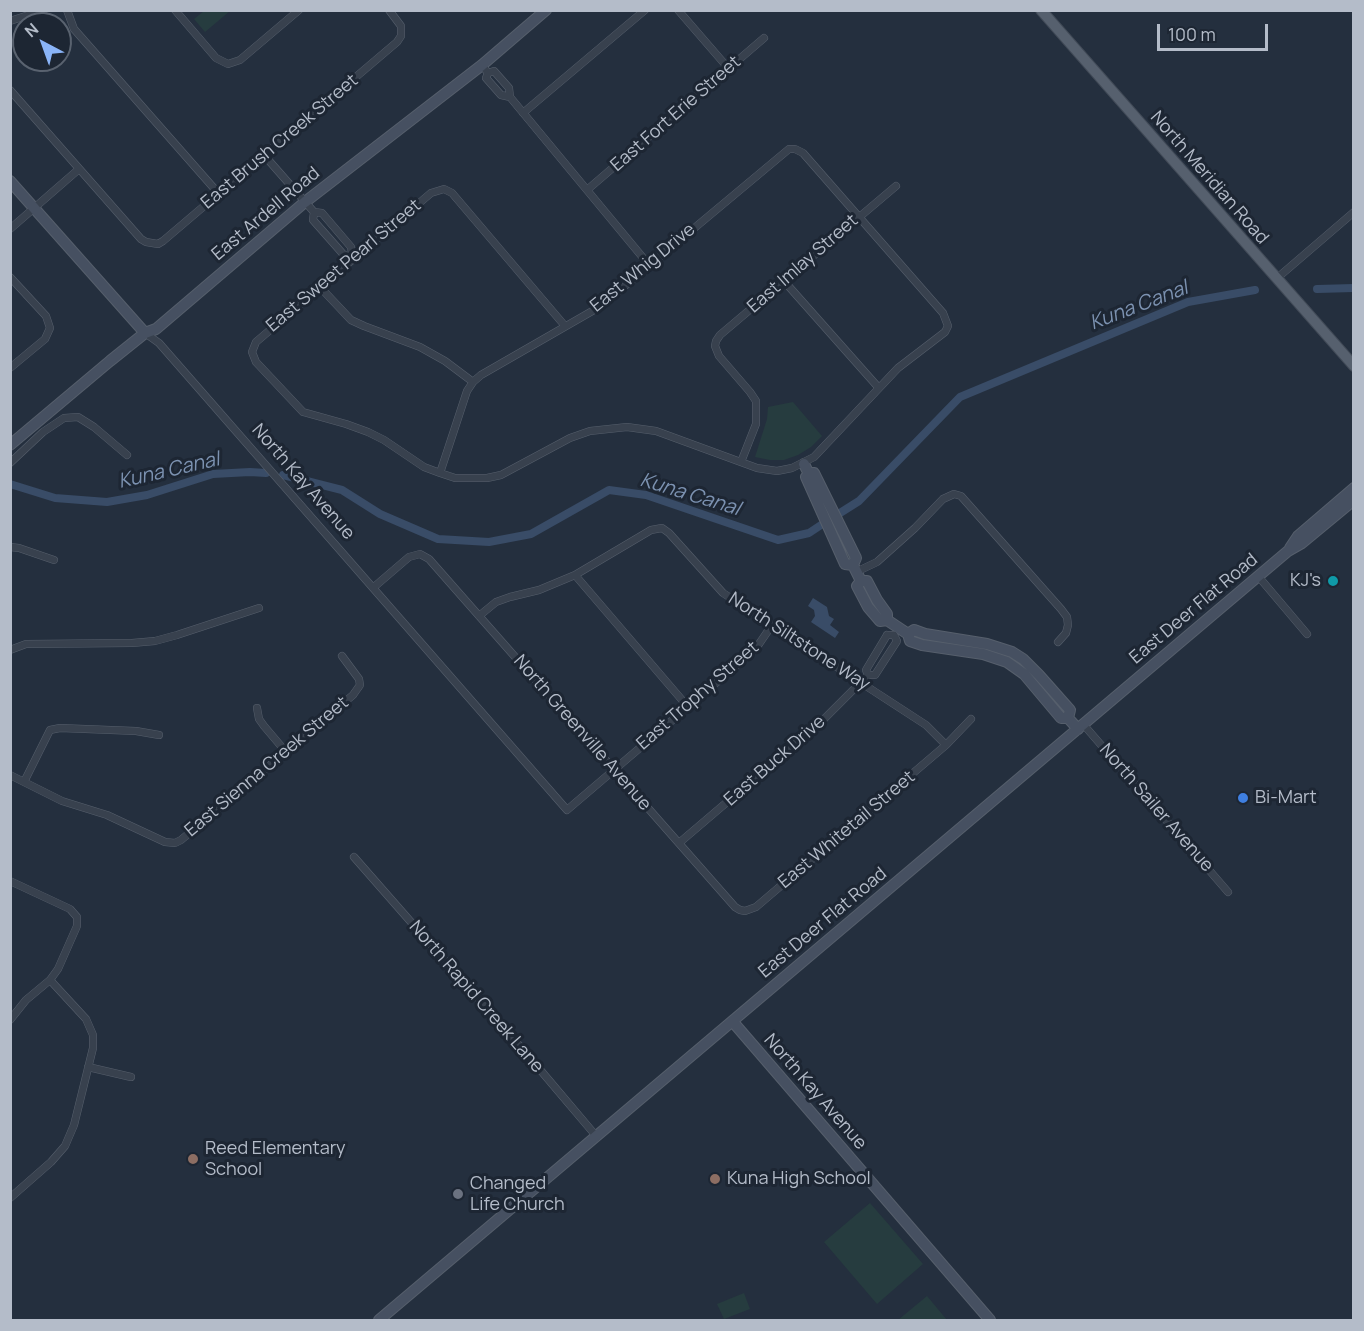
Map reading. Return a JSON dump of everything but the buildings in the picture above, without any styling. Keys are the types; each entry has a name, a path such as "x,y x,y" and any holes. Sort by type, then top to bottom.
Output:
{"main road":[{"name":"North Meridian Road","path":"1041,10 1353,366"}],"street":[{"path":"10,21 44,10"},
{"path":"67,10 74,29 219,194"},
{"path":"175,10 216,58 228,64 240,60 299,10"},
{"name":"East Brush Creek Street","path":"79,169 141,238 151,244 158,244 397,42 402,31 399,22 389,10"},
{"name":"East Ardell Road","path":"10,446 110,361 145,333 156,329 304,202 485,69 546,10"},
{"path":"523,113 645,10"},
{"path":"678,10 729,69"},
{"name":"East Fort Erie Street","path":"587,190 764,38"},
{"path":"485,69 486,78 501,95 510,97 650,265"},
{"path":"10,90 79,169 10,229"},
{"name":"East Whig Drive","path":"473,382 480,375 601,306 784,152 795,149 803,153 859,216"},
{"path":"264,155 304,202 314,212 322,213 351,247 353,259"},
{"name":"North Kay Avenue","path":"10,181 145,333 159,343 567,810"},
{"name":"East Imlay Street","path":"741,462 756,424 756,401 719,356 715,346 720,336 896,186"},
{"name":"East Sweet Pearl Street","path":"440,473 424,467 368,432 303,412 256,362 252,352 256,342 431,193 444,189 452,193 565,326"},
{"path":"1276,279 1353,212"},
{"path":"806,469 878,387 914,354 945,332 948,326 943,313 859,216"},
{"path":"10,277 46,316 50,328 45,339 10,368"},
{"path":"784,280 878,387"},
{"path":"320,286 351,320 420,347 445,361 473,382 467,391 440,473 455,478 471,479 494,476 515,469 570,438 607,428 627,427 656,431 757,468 777,471 806,469 814,473 856,558 857,573 867,581 887,614 887,620 900,632 914,630 925,634 993,645 1012,652 1032,666 1070,710 1068,717 1081,727"},
{"path":"10,463 56,422 64,418 78,417 94,427 127,455"},
{"name":"East Deer Flat Road","path":"1288,551 1298,536 1353,488"},
{"path":"857,573 877,562 943,500 954,495 965,499 1061,609 1068,625 1066,633 1058,642"},
{"name":"East Deer Flat Road","path":"379,1320 1258,576 1353,500"},
{"name":"North Siltstone Way","path":"575,575 651,530 662,528 723,593 926,724 946,745"},
{"path":"10,547 54,560"},
{"name":"North Greenville Avenue","path":"374,588 409,557 420,554 429,559 735,907 745,911"},
{"path":"479,616 496,602 539,590 575,575 688,707"},
{"path":"1258,576 1307,634"},
{"path":"10,650 26,644 154,641 259,608"},
{"name":"East Trophy Street","path":"567,810 755,649 772,625"},
{"name":"East Buck Drive","path":"868,675 866,670 887,635 900,632"},
{"name":"East Buck Drive","path":"679,843 821,722 868,675 875,675 897,641 900,632"},
{"name":"East Sienna Creek Street","path":"24,782 62,801 107,815 170,843 181,840 354,695 360,685 357,673 342,656"},
{"path":"257,708 259,719 286,752"},
{"name":"East Whitetail Street","path":"745,911 756,907 946,745 971,719"},
{"name":"North Sailer Avenue","path":"1081,727 1228,892"},
{"path":"10,775 24,782 50,730 60,728 136,731 159,735"},
{"name":"North Rapid Creek Lane","path":"354,857 597,1137"},
{"path":"10,881 70,909 77,917 77,926 58,969 50,980 26,1000 10,1020"},
{"path":"10,1198 51,1162 65,1146 74,1125 93,1048 93,1035 86,1019 50,980"},
{"name":"North Kay Avenue","path":"733,1022 990,1320"},
{"path":"88,1066 130,1077"}],"green space":[{"path":"204,11 230,11 205,32 194,19"},
{"path":"793,402 822,436 811,447 784,460 755,457 767,419 768,407"},
{"path":"870,1203 923,1264 877,1304 824,1242"},
{"path":"744,1293 750,1309 724,1319 717,1304"},
{"path":"927,1296 947,1320 898,1320"}],"water":[{"path":"813,598 827,607 829,616 834,619 830,625 839,632 835,638 811,622 815,616 814,610 808,606"}],"waterway":[{"name":"Kuna Canal","path":"1317,289 1354,288"},
{"name":"Kuna Canal","path":"840,513 859,501 960,397 1188,302 1255,290"},
{"name":"Kuna Canal","path":"10,484 55,498 107,502 147,495 213,474 266,473"},
{"name":"Kuna Canal","path":"283,475 342,490 380,514 438,539 489,542 531,534 609,490 646,495 778,540 809,533 821,525"}],"place":[{"name":"KJ's","path":"1333,581"},
{"name":"Bi-Mart","path":"1243,798"},
{"name":"Reed Elementary School","path":"193,1159"},
{"name":"Kuna High School","path":"715,1179"},
{"name":"Changed Life Church","path":"458,1194"}]}
